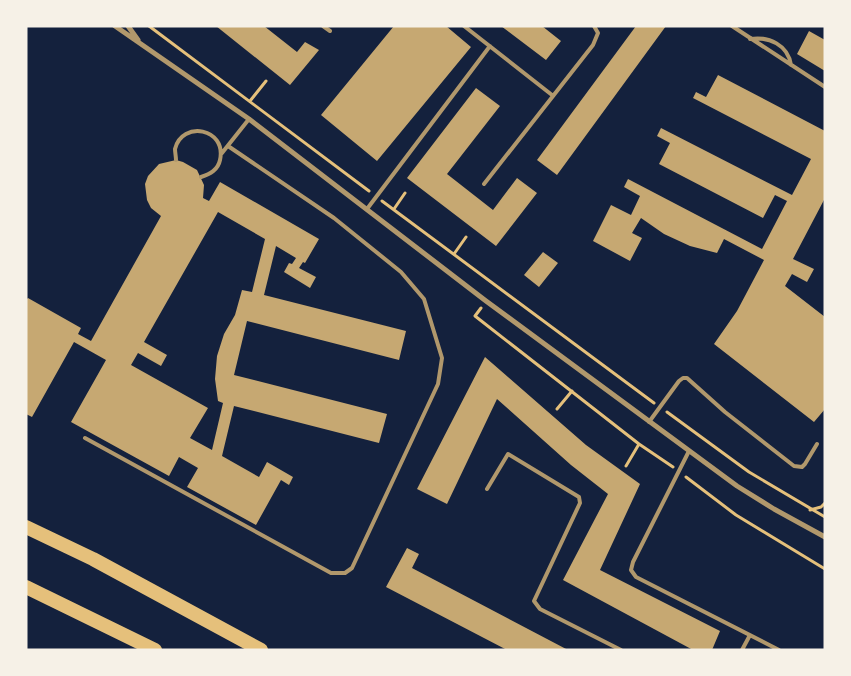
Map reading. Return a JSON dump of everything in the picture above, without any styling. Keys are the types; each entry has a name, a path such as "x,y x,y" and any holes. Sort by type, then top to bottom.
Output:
{"highway":[{"path":"26,517 93,559"},
{"path":"26,526 93,559 261,650"},
{"path":"26,587 155,650"}],"street":[{"path":"116,26 248,120 486,301 744,491 825,537"},
{"path":"128,26 141,44"}],"lane":[{"path":"323,26 330,31"},
{"path":"464,26 552,95"},
{"path":"484,184 593,44 598,33 594,26"},
{"path":"732,26 825,87"},
{"path":"750,39 770,39 782,47 791,65"},
{"path":"367,209 490,46"},
{"path":"222,153 248,120"},
{"path":"176,160 175,149 180,139 189,132 200,131 211,134 218,142 222,153 220,164 212,173 201,177"},
{"path":"85,438 331,573 345,573 352,568 438,384 442,358 424,299 401,272 334,218 228,146"},
{"path":"649,422 679,381 687,378 794,466 802,467 817,444"},
{"path":"689,451 633,562 631,570 636,577 779,650"},
{"path":"486,489 508,454 578,497 580,503 534,601 540,609 621,650"},
{"path":"742,650 750,635"}],"path":[{"path":"149,26 748,472 810,510 825,517"},
{"path":"250,101 266,81"},
{"path":"394,209 405,193"},
{"path":"454,254 466,237"},
{"path":"486,301 475,316 640,444 736,515 825,569"},
{"path":"557,409 572,391"},
{"path":"626,466 640,444"},
{"path":"810,510 820,507 825,503"}],"building":[{"path":"216,26 264,26 297,52 305,42 319,50 290,85"},
{"path":"394,26 446,26 471,47 377,161 321,115"},
{"path":"501,26 542,26 561,41 546,60"},
{"path":"636,26 666,26 557,175 537,160"},
{"path":"809,31 825,40 825,71 797,54"},
{"path":"718,75 825,131 825,198 793,259 814,269 807,282 792,274 785,286 825,317 825,409 814,422 714,344 737,311 764,260 724,239 717,253 690,246 664,234 641,218 632,233 642,238 630,261 593,241 611,205 631,215 640,196 624,187 628,179 762,249 787,201 775,195 763,218 659,164 670,143 657,136 661,128 792,195 811,159 693,98 696,92 706,97"},
{"path":"476,88 500,106 447,174 493,210 517,178 537,193 496,246 407,178"},
{"path":"176,160 197,170 204,185 203,198 209,201 220,182 319,239 305,263 303,262 299,268 316,277 310,288 284,272 289,263 292,264 296,258 276,246 264,295 406,331 399,360 247,321 234,375 387,414 379,443 234,406 222,456 259,477 267,462 293,477 289,485 281,480 256,525 187,487 198,468 179,457 169,476 71,422 106,360 74,342 32,417 26,414 26,300 28,298 81,328 78,334 91,341 161,216 151,208 147,200 145,184 148,176 159,164","holes":["218,212 265,239 252,292 242,290 235,315 224,334 217,356 215,379 218,401 223,403 212,450 190,438 208,408 131,365 138,353 161,366 167,355 144,342"]},
{"path":"543,252 558,263 539,287 524,275"},
{"path":"485,357 586,445 640,484 600,570 720,631 712,650 693,650 563,580 608,494 571,465 497,399 447,504 417,489"},
{"path":"407,548 419,554 412,568 568,650 507,650 386,587"}]}
